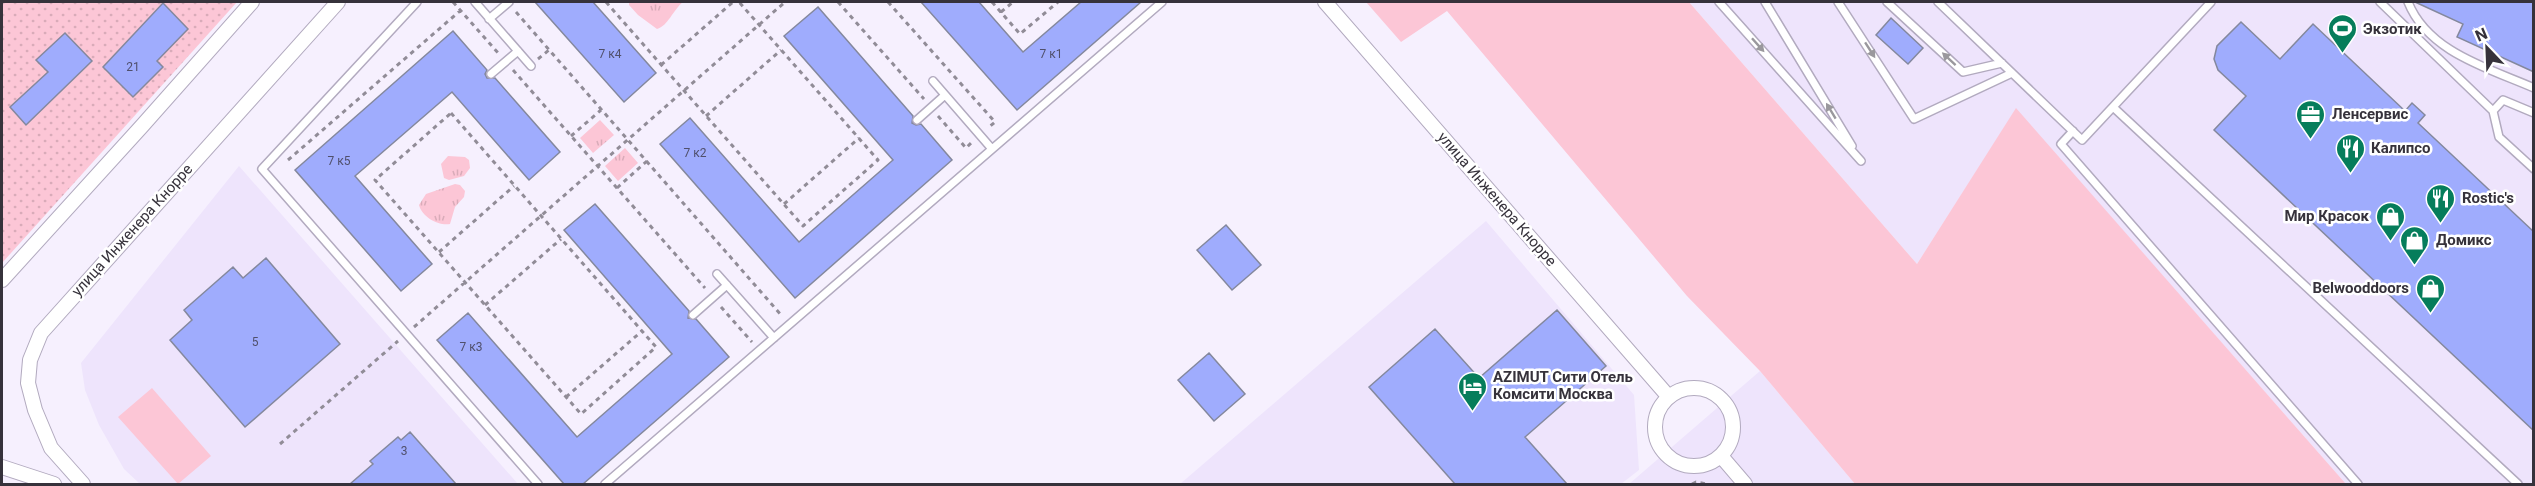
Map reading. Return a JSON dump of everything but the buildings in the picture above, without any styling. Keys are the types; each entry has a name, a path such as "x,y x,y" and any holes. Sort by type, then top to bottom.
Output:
{"street":[{"path":"2,280 252,2"},
{"name":"улица Инженера Кнорре","path":"83,484 51,448 35,411 28,383 30,360 40,333 339,2"},
{"name":"улица Инженера Кнорре","path":"1325,2 1668,396"},
{"path":"1689,388 1701,388 1713,392 1723,400 1730,410 1733,428 1728,446 1721,456 1709,464 1696,467 1682,465 1670,459 1660,449 1655,436 1654,423 1658,410 1668,396 1689,388"},
{"path":"1721,456 1745,484"},
{"path":"2,467 54,484"}],"lane":[{"path":"417,2 262,169 538,484"},
{"path":"475,2 531,66"},
{"path":"489,18 508,2"},
{"path":"605,484 1162,2"},
{"path":"1719,2 1861,161 1765,2"},
{"path":"1838,2 1914,119 2012,73"},
{"path":"1887,2 1963,72 2002,63"},
{"path":"1938,2 2082,140 2211,2"},
{"path":"2380,2 2493,111 2499,137 2534,169"},
{"path":"2408,2 2415,17 2442,44 2456,54 2534,88"},
{"path":"491,74 518,51"},
{"path":"933,81 992,148"},
{"path":"917,120 945,95"},
{"path":"2493,111 2503,100 2534,113"},
{"path":"2113,107 2518,484"},
{"path":"2525,110 2534,118"},
{"path":"2073,131 2061,144 2358,484"},
{"path":"717,274 774,339"},
{"path":"693,315 727,285"}],"path":[{"path":"453,2 760,351"},
{"path":"508,2 790,324"},
{"path":"606,2 803,226 878,160 739,2"},
{"path":"661,65 733,2"},
{"path":"280,444 785,2"},
{"path":"992,2 1020,34 1058,2"},
{"path":"1001,12 1013,2"},
{"path":"269,177 460,10"},
{"path":"706,116 782,49"},
{"path":"572,136 601,110"},
{"path":"451,113 515,186 656,347 580,414 375,180 451,113"},
{"path":"784,204 859,138"},
{"path":"616,188 647,161"},
{"path":"439,252 515,186"},
{"path":"485,305 561,239"},
{"path":"566,397 642,331"},
{"path":"1692,484 1696,482 1707,484"}],"shaded area":[{"path":"1689,2 2533,2 2533,484 2346,484 2016,109 1917,264"},
{"path":"239,166 518,484 140,484 124,469 99,425 85,390 81,363"},
{"path":"1486,221 1634,395 1639,470 1621,484 1180,484"},
{"path":"1760,371 1855,484 1629,484"}],"green space":[{"path":"2,2 237,2 2,263"},
{"path":"629,2 683,2 664,25 657,29 638,15"},
{"path":"1366,2 1689,2 1917,264 2016,108 2346,484 1855,484 1760,371 1687,296 1447,11 1401,42"},
{"path":"600,120 614,135 593,153 580,138"},
{"path":"625,148 638,163 618,181 605,166"},
{"path":"448,156 465,157 469,160 470,168 464,176 449,180 444,178 441,164"},
{"path":"455,184 460,185 465,191 464,197 455,207 450,224 441,224 427,217 419,205 426,194"},
{"path":"152,388 211,456 178,484 118,417"}],"place":[{"name":"Экзотик","path":"2342,54"},
{"name":"Ленсервис","path":"2311,140"},
{"name":"Калипсо","path":"2350,174"},
{"name":"Rostic's","path":"2441,224"},
{"name":"Мир Красок","path":"2390,242"},
{"name":"Домикс","path":"2415,266"},
{"name":"Belwooddoors","path":"2430,314"},
{"name":"AZIMUT Сити Отель Комсити Москва","path":"1472,412"}]}
